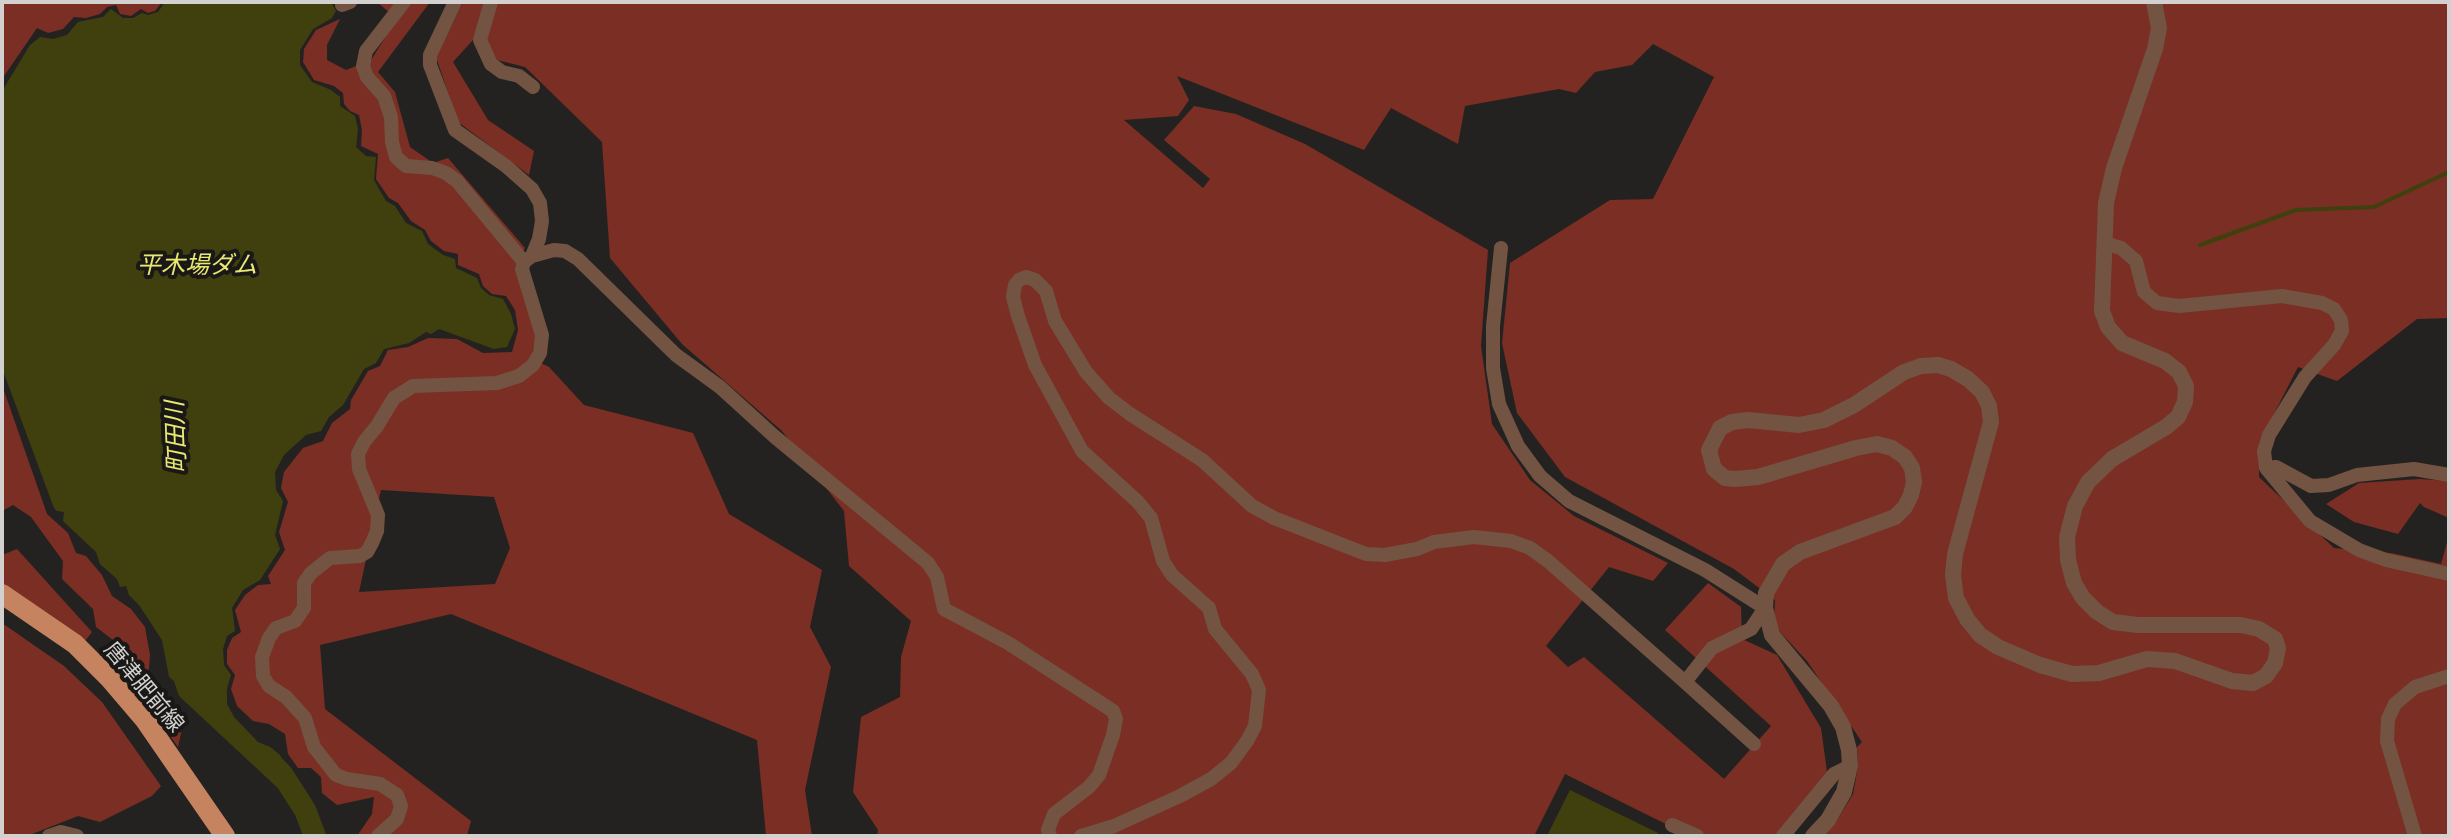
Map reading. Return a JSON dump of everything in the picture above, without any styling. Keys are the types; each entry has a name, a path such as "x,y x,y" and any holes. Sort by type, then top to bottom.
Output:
{"main road":[{"name":"唐津肥前線","path":"2,594 75,644 110,679 145,720 225,836"}],"street":[{"path":"404,2 366,51 363,66 367,77 384,96 391,117 396,157 406,166 432,168 457,181 528,259"},
{"path":"378,836 397,819 401,806 397,795 380,784 336,775 314,747 305,718 286,697 269,686 263,676 262,657 276,628 295,621 304,608 304,583 311,573 330,558 360,556 367,552 372,543 378,515 359,469 358,454 394,398 413,386 497,383 519,376 533,365 540,353 542,335 522,269 539,239 540,203 532,189 506,166 455,130 430,65 430,55 455,2"},
{"path":"491,2 480,40 491,64 502,72 519,76 533,87"},
{"path":"1813,836 1828,820 1844,792 1850,766 1843,727 1831,706 1772,635 1765,608 1766,593 1783,564 1800,552 1895,517 1911,495 1914,482 1912,468 1905,457 1892,448 1877,444 1758,477 1735,479 1719,475 1714,469 1709,450 1720,428 1732,422 1748,420 1799,425 1824,420 1854,405 1904,372 1921,366 1938,365 1968,379 1982,392 1989,406 1991,422 1986,446 1966,510 1953,575 1956,598 1980,635 1998,647 2040,665 2072,674 2099,673 2147,659 2175,661 2232,681 2253,683 2266,676 2275,663 2278,648 2275,639 2259,629 2241,625 2138,625 2113,622 2083,598 2074,583 2068,560 2067,537 2075,506 2088,482 2112,459 2166,427 2178,417 2185,402 2186,386 2179,372 2165,361 2122,343 2108,327 2102,311 2106,203 2114,168 2155,49 2159,28 2154,2"},
{"path":"2104,243 2121,248 2136,261 2144,292 2157,303 2179,306 2282,296 2322,303 2334,309 2341,320 2342,331 2334,345 2305,377 2269,435 2264,451 2266,468 2310,521 2359,550 2386,560 2449,574"},
{"path":"1501,248 1493,326 1493,368 1499,404 1525,456 1540,476 1569,501 1705,570 1765,608"},
{"path":"528,259 554,250 565,251 578,259 676,355 720,387 775,437 928,563 937,577 944,609 1008,643 1113,711 1116,719 1113,735 1099,775 1089,787 1054,814 1048,830 1050,836"},
{"path":"1081,836 1114,826 1180,796 1211,779 1231,763 1255,726 1259,690 1252,674 1215,629 1209,608 1172,575 1163,561 1151,518 1138,502 1082,451 1035,365 1018,316 1013,297 1015,285 1026,277 1035,280 1046,291 1055,321 1086,372 1109,398 1202,460 1252,506 1274,518 1366,554 1385,555 1417,549 1434,542 1474,537 1511,541 1530,548 1754,744"},
{"path":"2266,468 2276,467 2311,486 2329,485 2357,475 2414,469 2449,475"},
{"path":"1685,682 1712,648 1751,629 1765,608"},
{"path":"2415,836 2387,741 2388,719 2395,704 2415,687 2449,676"},
{"path":"1783,836 1834,774 1850,766"},
{"path":"1672,825 1697,836"},
{"path":"49,836 61,832 77,836"}],"shaded area":[{"path":"2,2 162,2 155,11 148,13 141,9 131,16 120,14 116,5 86,18 74,17 63,29 48,33 37,28 2,79"},
{"path":"377,2 430,2 378,72 395,92 410,147 433,163 448,158 525,248 515,267 537,335 531,358 549,367 584,405 693,433 729,514 822,570 810,627 831,667 805,790 812,836 766,836 757,740 451,614 320,645 325,709 471,821 467,836 357,836 372,814 374,797 337,805 322,793 321,777 311,768 298,768 288,754 285,734 269,724 253,721 237,706 231,689 235,675 227,664 227,650 232,638 241,632 235,610 245,595 258,585 271,584 268,576 285,550 279,532 288,502 281,488 284,472 303,448 323,441 332,423 350,409 351,400 368,371 380,366 388,350 408,347 428,338 457,339 483,353 512,352 518,330 515,310 506,296 492,294 483,286 479,274 458,265 458,254 444,251 431,241 425,230 411,221 398,203 389,198 376,179 378,154 361,146 359,115 350,111 344,104 343,93 334,86 314,80 303,62 304,49 316,30 340,19 327,45 327,60 346,70 371,60 397,19","holes":["381,490 494,497 510,548 495,584 359,592"]},
{"path":"463,2 2449,2 2449,318 2417,319 2337,381 2298,367 2259,443 2259,477 2334,548 2391,553 2441,564 2449,535 2449,836 1823,836 1836,822 1853,794 1858,767 1857,747 1862,742 1807,661 1780,632 1774,621 1775,600 1734,569 1565,477 1517,413 1502,343 1510,263 1610,200 1653,199 1714,77 1653,44 1632,65 1595,72 1576,93 1559,89 1465,106 1458,144 1391,108 1364,150 1177,76 1189,100 1178,116 1124,120 1203,188 1210,179 1164,140 1194,106 1236,114 1305,144 1488,250 1481,346 1492,424 1530,480 1574,516 1668,563 1653,581 1609,567 1546,646 1568,667 1584,657 1724,779 1771,726 1665,630 1708,583 1741,607 1742,639 1777,655 1821,728 1828,779 1786,836 1690,836 1565,774 1534,836 877,836 878,830 853,792 861,717 900,697 901,657 911,621 849,566 844,511 782,431 682,344 610,258 602,142 525,67 497,60 481,31 453,62 488,120 534,151 529,175 458,122 436,57"},
{"path":"2,385 47,514 68,533 76,553 86,556 102,575 112,596 131,609 145,627 150,655 148,680 183,724 178,747 134,686 126,650 96,627 93,609 62,579 63,561 31,517 13,505 2,511"},
{"path":"2420,479 2449,481 2449,518 2420,503 2398,534 2354,522 2326,504 2359,483"},
{"path":"17,549 92,632 85,641 2,583 2,555"},
{"path":"2,623 64,666 102,702 161,786 152,796 100,822 78,816 27,836 2,836"}],"water":[{"name":"平木場ダム","path":"165,2 331,2 336,11 332,18 313,29 300,50 300,65 312,82 340,97 340,106 355,116 358,129 356,147 366,156 376,157 374,180 386,201 395,206 406,223 422,231 428,244 455,259 456,268 477,278 481,288 489,295 503,299 515,329 507,347 494,349 439,329 431,334 426,332 409,343 384,349 376,363 364,369 343,405 329,417 321,431 306,435 284,455 275,472 276,490 283,501 275,535 280,549 260,580 243,590 232,608 235,631 227,636 223,649 224,665 231,675 227,704 234,717 258,742 280,755 287,774 276,781 281,791 179,696 174,681 169,677 162,640 139,605 129,595 126,586 120,587 117,579 100,564 96,552 63,521 64,512 54,508 2,368 4,88 30,45 40,37 53,39 67,35 78,22 103,17 111,9 123,18 133,18 142,13 148,15 158,12"},
{"path":"1570,790 1658,833 1657,836 1547,836"}],"waterway":[{"path":"2200,245 2296,210 2374,207 2449,172"},
{"name":"町田川","path":"265,757 282,774 305,810 315,836"}]}
